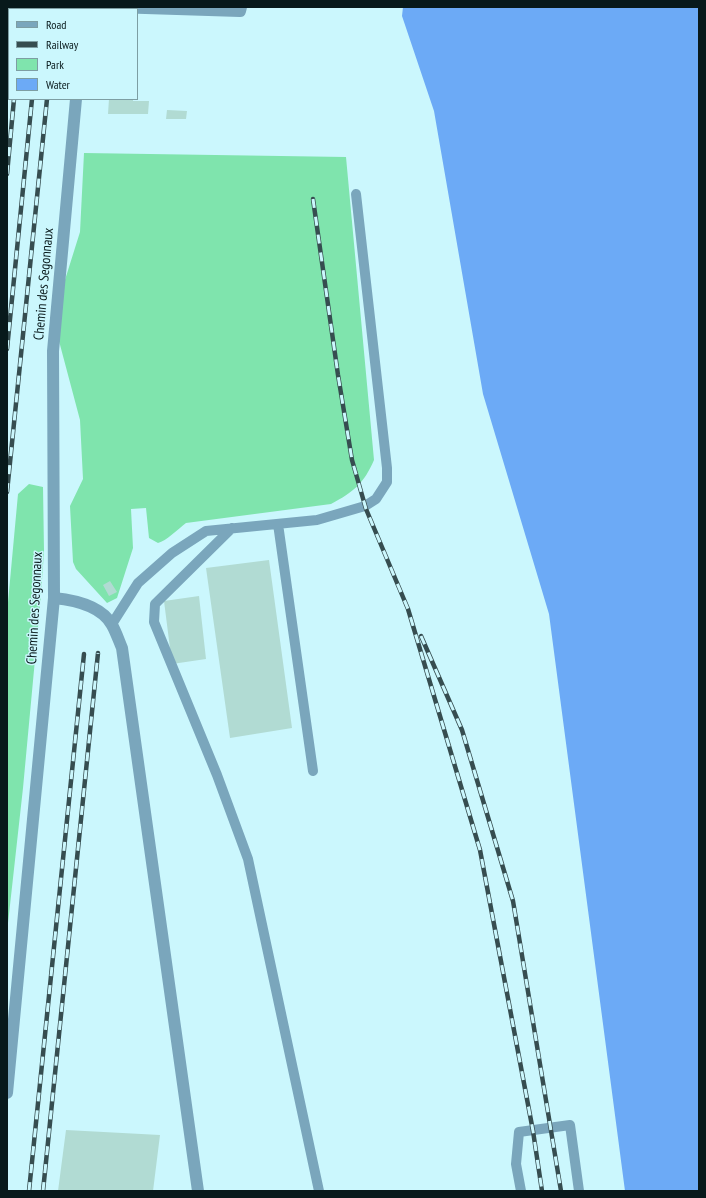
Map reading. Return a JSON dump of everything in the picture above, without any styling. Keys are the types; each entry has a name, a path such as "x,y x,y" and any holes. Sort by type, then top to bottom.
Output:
{"street":[{"path":"114,7 240,11 240,7"},
{"name":"Chemin des Segonnaux","path":"7,1094 54,598 53,351 76,100"},
{"path":"54,598 89,605 112,624 122,648 198,1191"}],"lane":[{"path":"112,624 138,583 172,554 206,531 317,520 365,506 376,499 387,482 387,468 356,194"},
{"path":"278,524 313,771"},
{"path":"232,528 155,604 154,622 217,775 248,860 319,1191"},
{"path":"521,1191 516,1164 519,1132 570,1125 579,1191"}],"green space":[{"path":"84,153 346,157 374,460 362,481 352,491 331,504 186,523 158,543 149,538 146,508 131,509 133,548 117,598 107,603 76,569 73,562 70,506 83,479 80,420 59,341 64,283 80,232"},
{"path":"29,484 43,487 44,551 23,788 7,932 7,613 18,494"}],"water":[{"path":"403,7 699,7 699,1191 625,1191 549,614 483,394 434,111 402,16"}],"building":[{"path":"109,100 149,101 148,114 108,114"},
{"path":"167,110 187,111 186,119 166,119"},
{"path":"269,560 292,728 230,738 206,568"},
{"path":"110,581 117,592 109,596 103,585"},
{"path":"199,596 206,659 172,664 164,601"},
{"path":"66,1130 160,1135 153,1191 58,1191"}],"railway":[{"path":"7,174 14,100"},
{"path":"7,349 32,100"},
{"path":"7,492 47,100"},
{"path":"313,199 338,375 352,460 366,509 408,609 480,850 533,1131 542,1191"},
{"path":"421,636 462,730 513,901 561,1191"},
{"path":"43,1191 98,653"},
{"path":"29,1191 84,654"}]}
